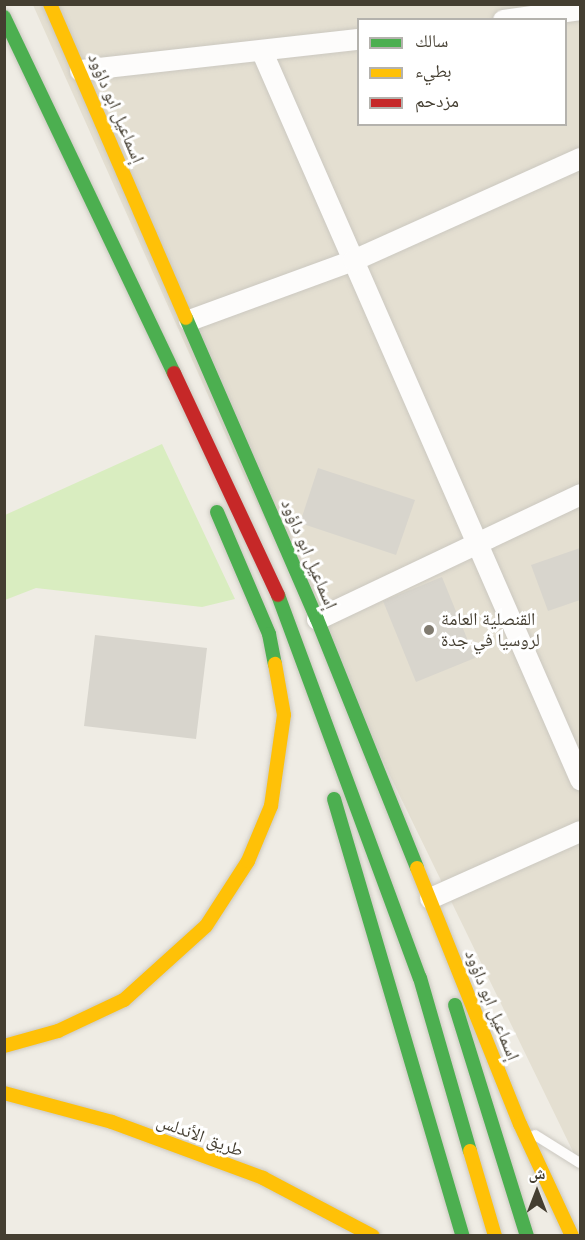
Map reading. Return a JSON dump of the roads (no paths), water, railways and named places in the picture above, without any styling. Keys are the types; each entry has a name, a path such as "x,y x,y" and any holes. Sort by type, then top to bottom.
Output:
{"main road":[{"name":"إسماعيل ابو داؤود","path":"50,4 317,619 520,1124 572,1236"},
{"path":"4,17 10,41 134,286 277,591 420,978 495,1236"},
{"path":"134,286 149,350 181,426"},
{"path":"209,492 268,634 312,731"},
{"path":"4,1046 58,1031 124,1000 206,926 248,861 271,806 284,715 268,634"},
{"path":"330,786 463,1236"},
{"path":"430,897 468,1056 527,1236"},
{"name":"طريق الأندلس","path":"4,1093 112,1122 263,1178 373,1236"}],"street":[{"path":"517,18 580,9"},
{"path":"80,70 262,52 357,39"},
{"path":"262,52 580,778"},
{"path":"189,320 353,260 580,158"},
{"path":"317,619 580,494"},
{"path":"430,897 580,831"}],"lane":[{"path":"520,1124 580,1163"}],"place":[{"name":"القنصلية العامة لروسيا في جدة","path":"429,630"}]}
